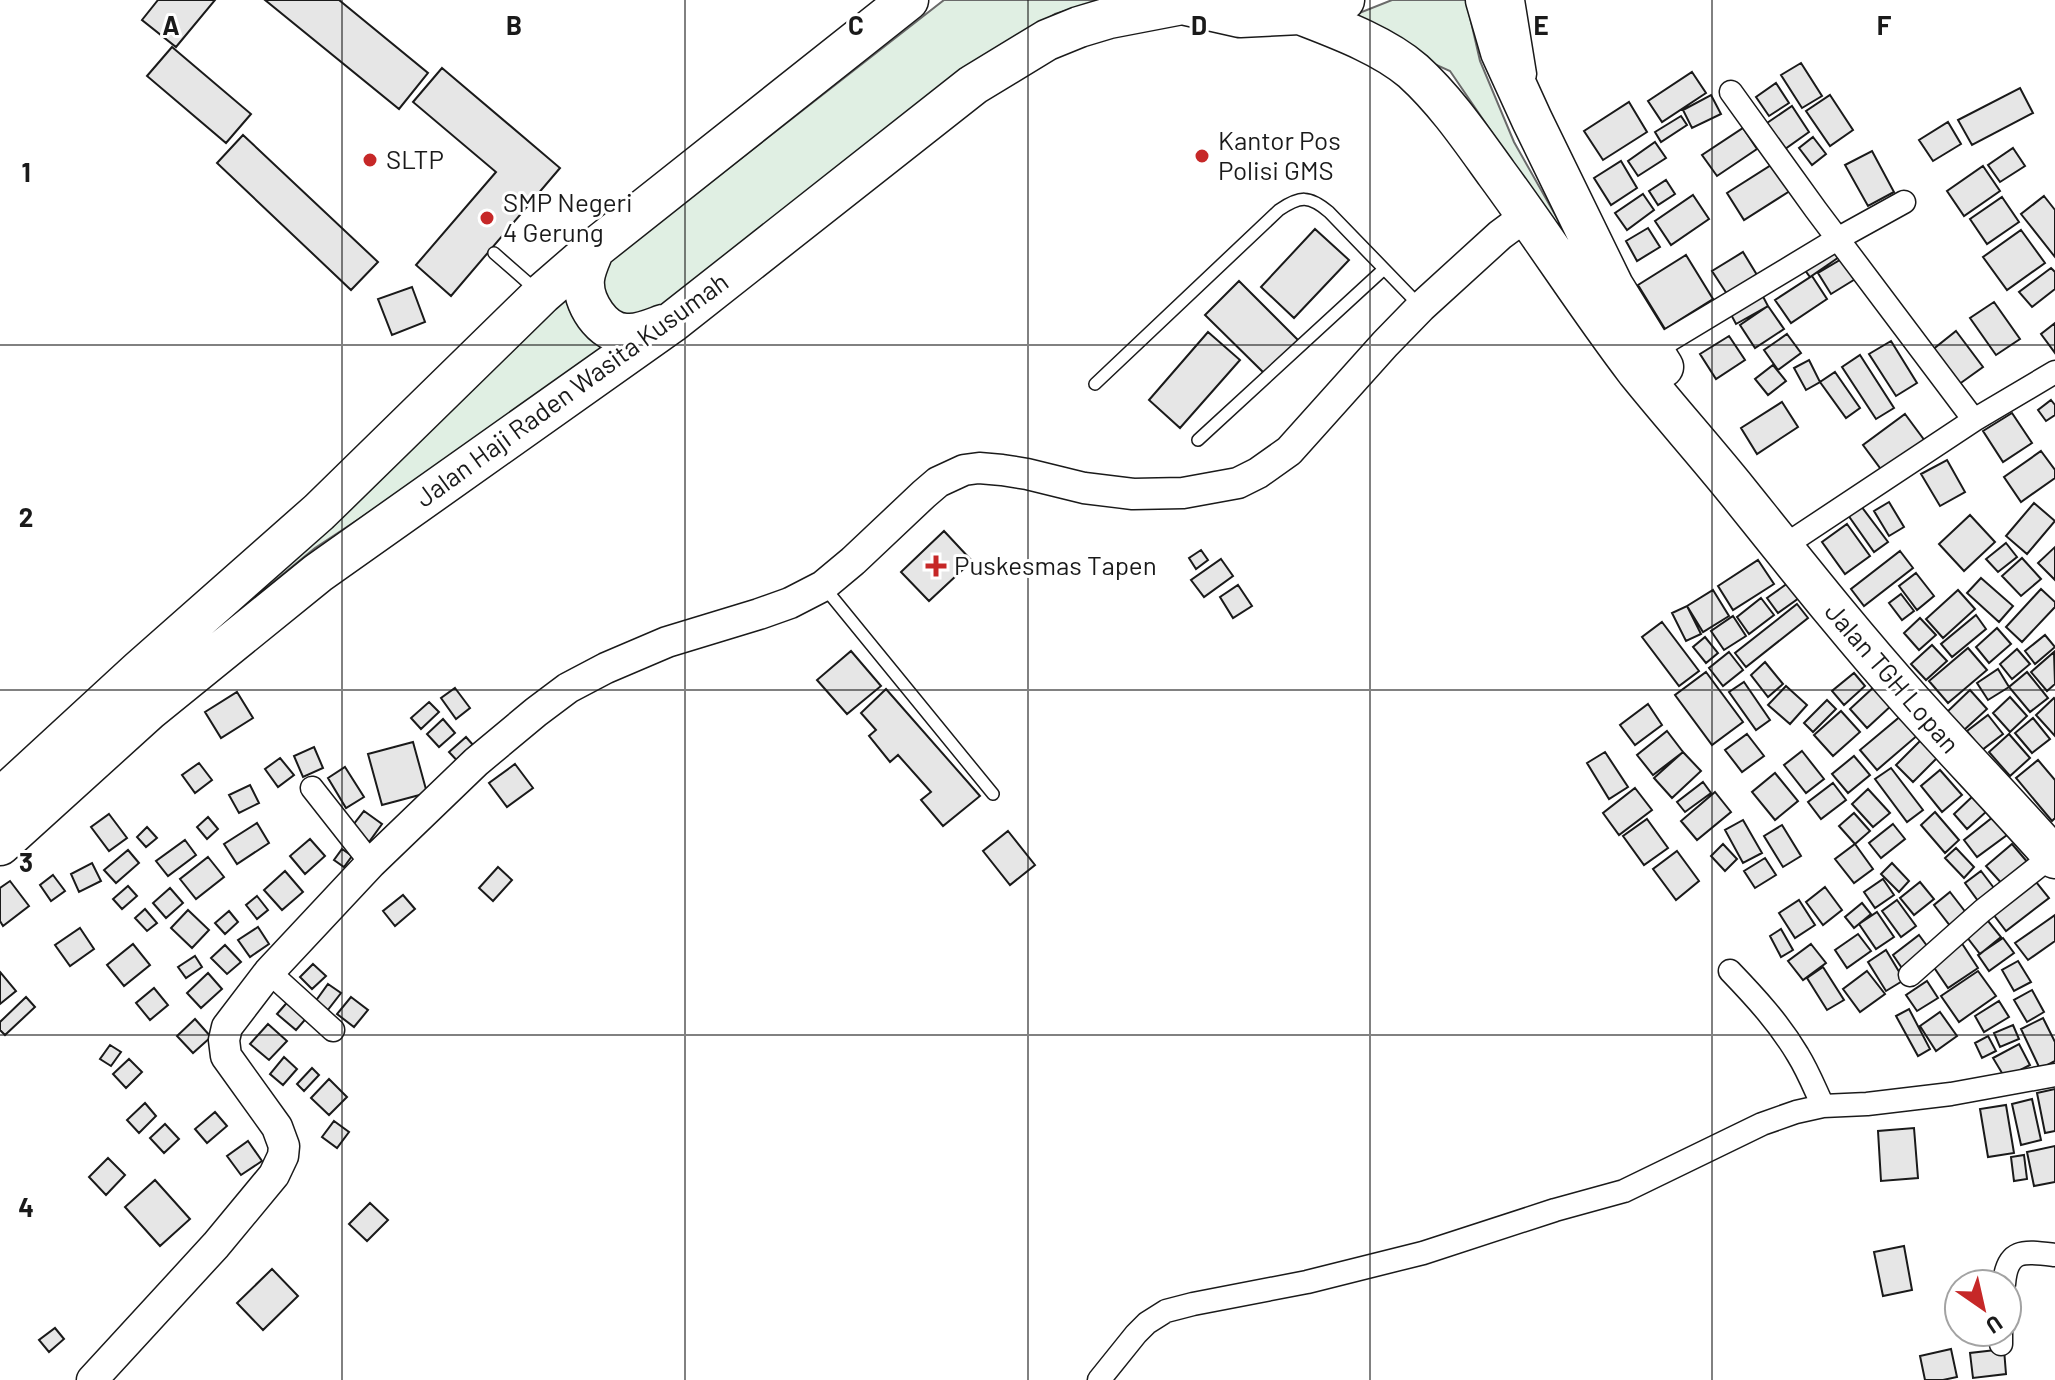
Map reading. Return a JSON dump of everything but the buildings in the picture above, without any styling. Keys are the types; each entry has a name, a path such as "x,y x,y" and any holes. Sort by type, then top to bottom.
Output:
{"highway":[{"path":"0,799 319,512 542,294 594,249 908,0"},
{"path":"1179,2 1240,17 1300,14 1344,0"},
{"path":"1486,0 1501,52 1532,120 1599,294 1638,372 1737,491"},
{"name":"Jalan Haji Raden Wasita Kusumah","path":"0,845 149,710 318,573 671,323 973,85 1047,40 1079,27 1179,2"},
{"path":"1300,14 1351,34 1410,69 1445,104 1527,215 1653,350 1737,491"},
{"path":"594,249 584,284 592,310 605,326 628,334 671,323"},
{"name":"Jalan TGH Lopan","path":"1737,491 1910,701 2054,856"}],"street":[{"path":"857,41 880,0"},
{"path":"1513,0 1532,120"},
{"path":"1731,92 1974,420"},
{"path":"1653,350 1904,202"},
{"path":"92,1380 216,1245 274,1175 283,1156 284,1146 277,1127 228,1060 224,1045 227,1027 269,972 371,863 476,762 568,688 606,668 667,642 790,603 823,586 938,482 964,470 1002,470 1084,488 1133,494 1183,493 1238,483 1258,473 1289,451 1421,307 1500,235 1527,215"},
{"path":"1781,548 1974,420 2052,381"},
{"path":"312,788 371,863"},
{"path":"1910,975 1982,911 2054,856"},
{"path":"1730,971 1780,1027 1807,1070 1823,1106"},
{"path":"269,972 333,1030"},
{"path":"1099,1380 1136,1334 1166,1311 1307,1282 1423,1253 1624,1191 1762,1124 1796,1112 1823,1106 1951,1094 2055,1075"},
{"path":"2007,1268 2013,1258 2029,1253 2055,1255"}],"lane":[{"path":"1095,384 1279,210 1298,199 1313,201 1329,212 1421,307"},
{"path":"494,253 542,294"},
{"path":"1198,440 1384,269"},
{"path":"823,586 993,794"}],"green space":[{"path":"944,0 1101,0 1055,14 987,57 641,328 613,324 598,270"},
{"path":"1392,0 1466,0 1480,61 1514,142 1591,278 1450,71 1339,21"},
{"path":"562,283 569,309 579,325 595,337 619,348 315,548 184,655"}],"place":[{"name":"Kantor Pos Polisi GMS","path":"1202,156"},
{"name":"SLTP","path":"370,160"},
{"name":"SMP Negeri 4 Gerung","path":"487,218"},
{"name":"Puskesmas Tapen","path":"936,566"}]}
